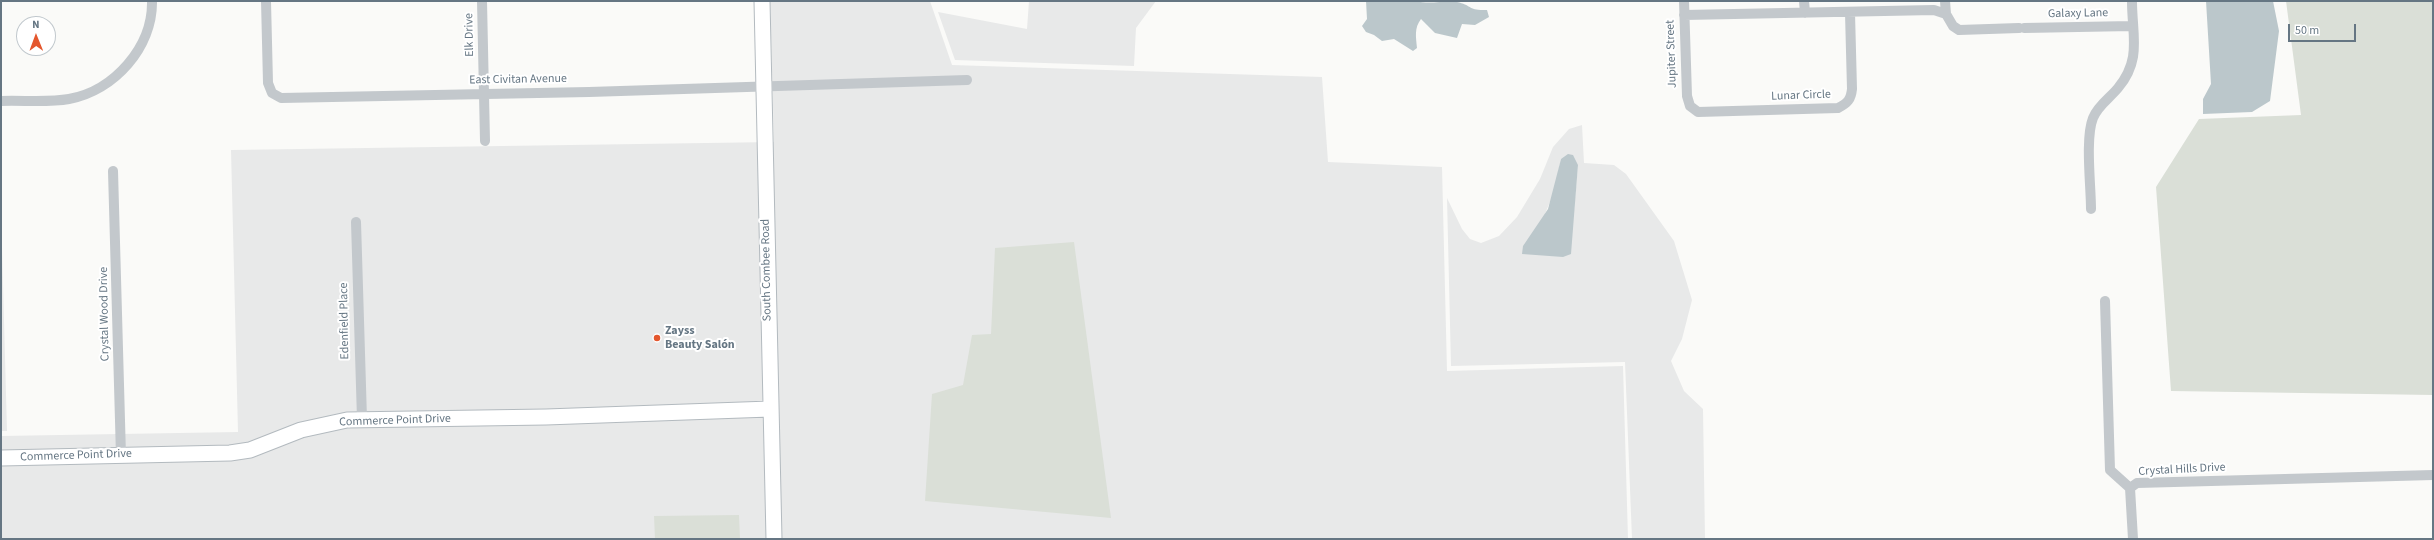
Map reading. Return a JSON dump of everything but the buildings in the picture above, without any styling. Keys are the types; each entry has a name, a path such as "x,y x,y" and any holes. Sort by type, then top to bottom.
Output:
{"street":[{"path":"1,101 68,100 88,94 106,84 126,67 142,44 150,18 152,1"},
{"name":"East Civitan Avenue","path":"266,1 268,83 272,93 281,98 967,80"},
{"name":"Elk Drive","path":"482,1 485,141"},
{"name":"South Combee Road","path":"762,1 774,539"},
{"name":"Jupiter Street","path":"1684,1 1687,96 1690,106"},
{"path":"1804,1 1805,13"},
{"path":"1684,15 1850,13 1934,10 1946,14 1945,1"},
{"path":"2091,209 2090,136 2093,118 2102,104 2127,77 2133,64 2132,1"},
{"name":"Lunar Circle","path":"1690,106 1698,112 1838,108 1846,104 1852,96 1850,13"},
{"name":"Galaxy Lane","path":"1946,14 1953,26 1959,30 2132,26"},
{"name":"Crystal Wood Drive","path":"113,171 121,456"},
{"name":"Edenfield Place","path":"356,222 362,419"},
{"name":"Crystal Hills Drive","path":"2105,301 2110,470 2130,488 2137,483 2433,475"},
{"name":"Commerce Point Drive","path":"1,458 230,453 250,450 301,430 362,419 546,417 770,409"},
{"path":"2130,488 2133,539"}],"shaded area":[{"path":"770,1 930,1 952,65 1322,77 1328,162 1442,167 1447,371 1623,366 1628,539 1,539 1,436 238,432 231,150 774,142"},
{"path":"1029,1 1156,1 1136,28 1134,66 955,60 938,12 1027,29"},
{"path":"1366,1 1416,1 1426,3 1457,2 1476,10 1487,10 1489,17 1475,25 1462,24 1457,38 1435,33 1421,19 1416,29 1417,48 1413,51 1394,39 1382,41 1374,35 1366,32 1362,26 1367,19"},
{"path":"2206,1 2273,1 2279,31 2270,101 2252,112 2203,114 2203,99 2211,84"},
{"path":"2286,1 2433,1 2433,395 2171,391 2156,187 2199,119 2301,115"},
{"path":"1582,125 1584,163 1614,165 1626,174 1674,241 1692,300 1682,339 1671,361 1684,391 1703,409 1705,539 1632,539 1625,362 1451,366 1447,198 1462,229 1470,239 1481,243 1499,236 1517,217 1540,179 1553,147 1569,129","holes":["1561,159 1578,165 1570,254 1545,214 1554,192"]},
{"path":"1568,154 1573,155 1578,165 1571,254 1563,257 1522,254 1523,246 1548,209 1561,159"},
{"path":"1,210 7,431 1,431"},
{"path":"1074,242 1111,518 925,501 932,394 963,385 972,335 991,334 995,248"},
{"path":"739,515 740,539 655,539 654,516"}],"place":[{"name":"Zayss Beauty Salón","path":"657,338"}]}
